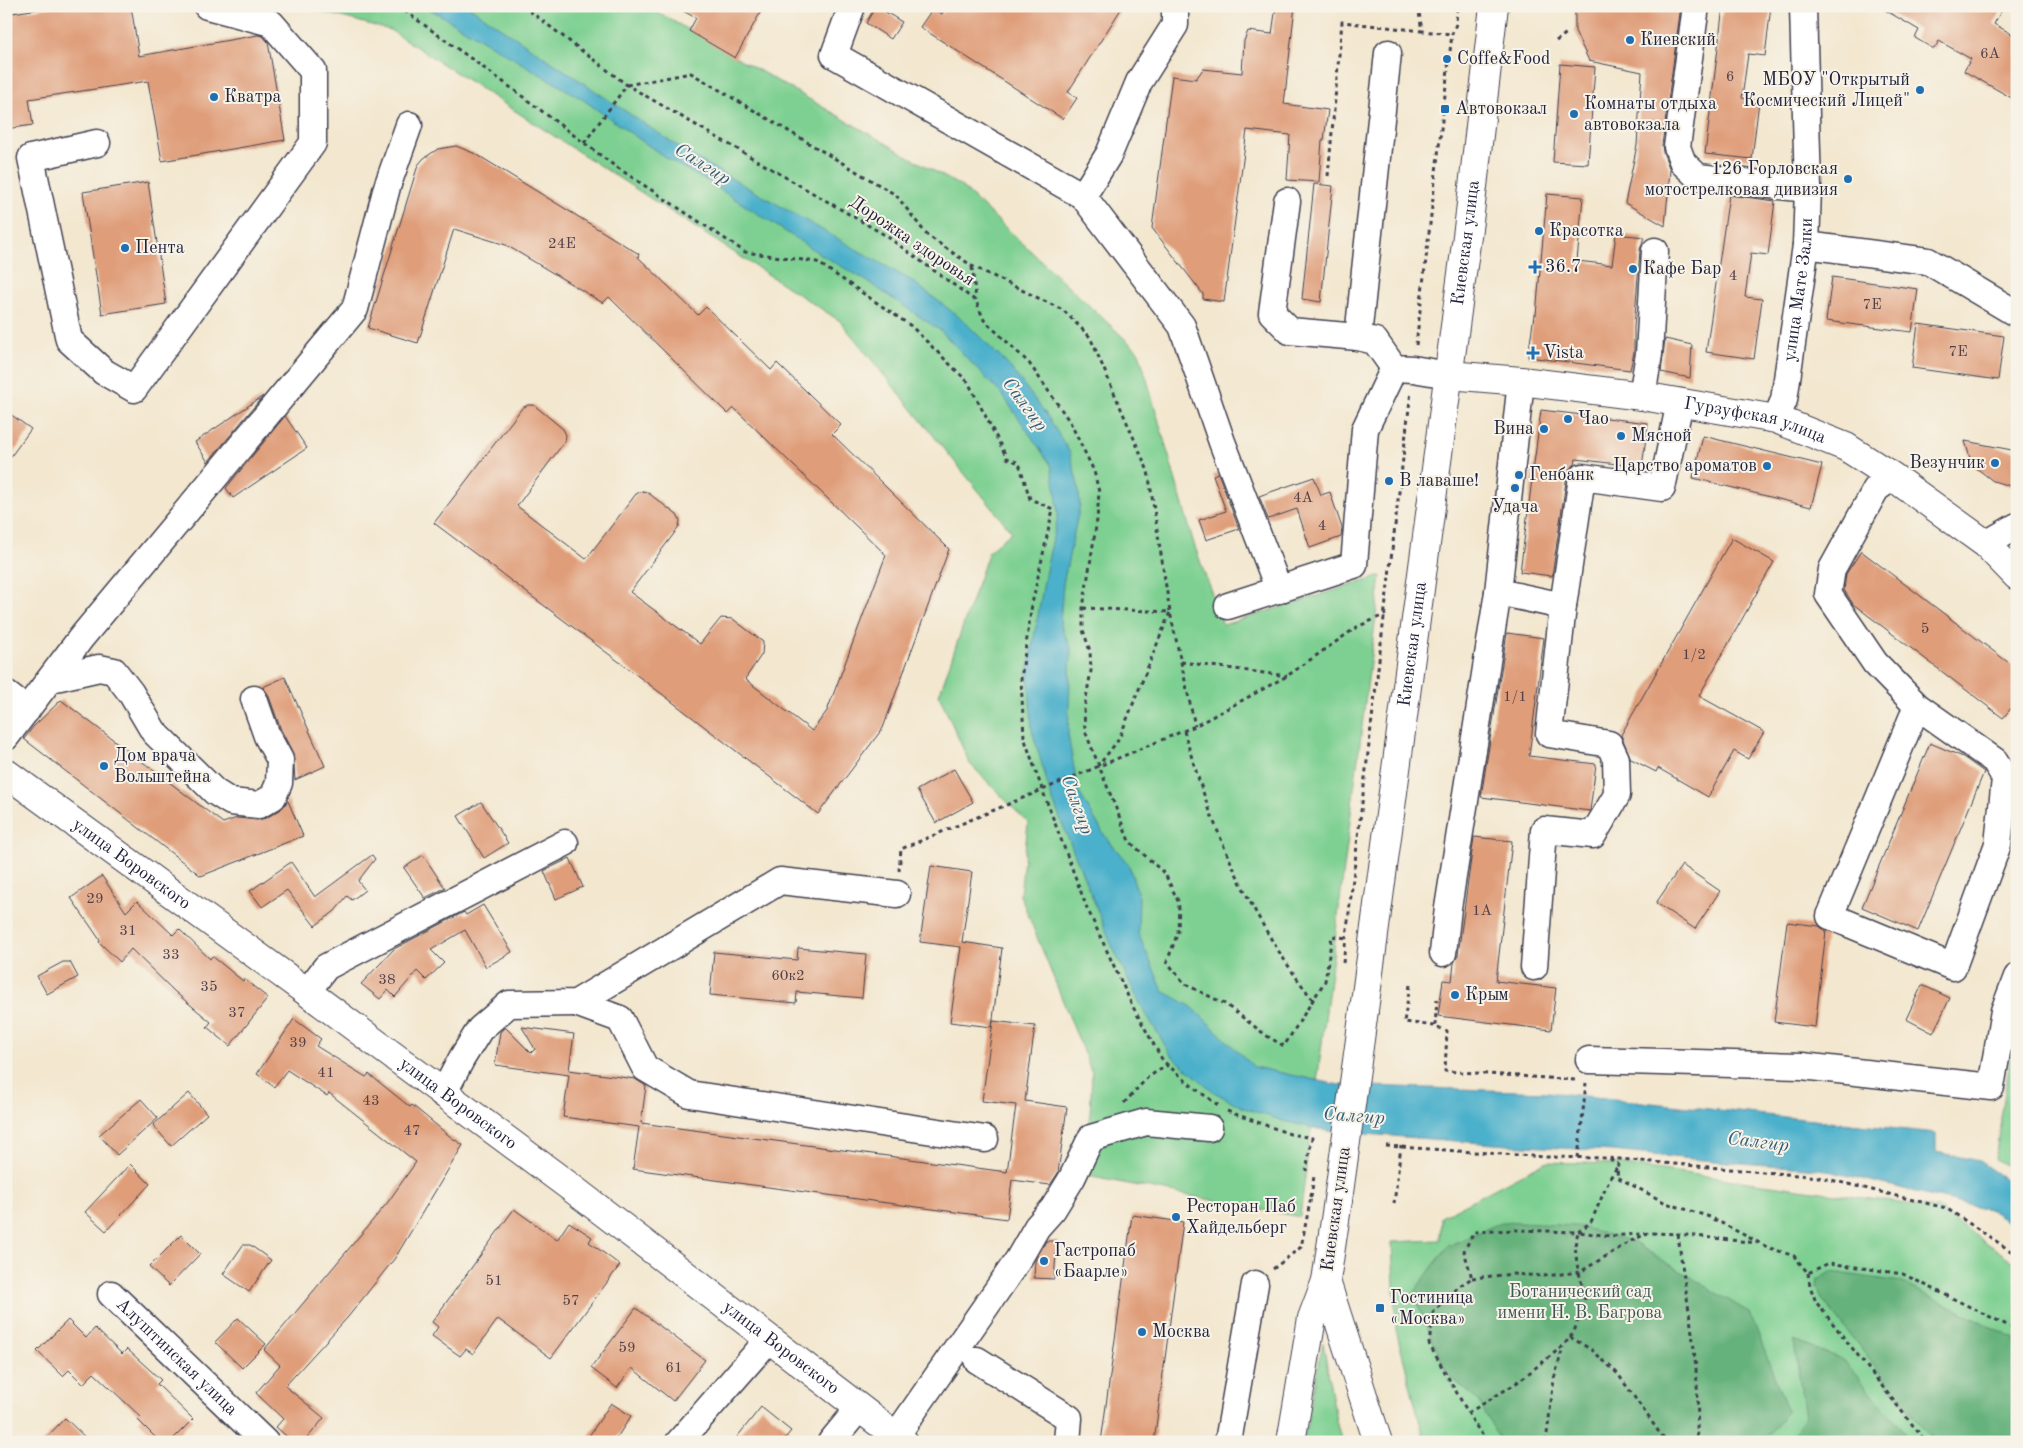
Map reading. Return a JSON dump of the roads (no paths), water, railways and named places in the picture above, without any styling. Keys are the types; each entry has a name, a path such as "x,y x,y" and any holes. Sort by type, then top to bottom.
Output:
{"main road":[{"name":"Киевская улица","path":"1291,1442 1312,1318 1326,1281 1338,1200 1449,375 1494,6"},
{"name":"Гурзуфская улица","path":"1449,375 1520,381 1642,396 1776,419 1846,447 1893,476 1986,544 2017,576"},
{"name":"улица Воровского","path":"6,773 569,1186 900,1439"},
{"name":"Киевская улица","path":"1326,1281 1378,1442"}],"street":[{"path":"97,143 31,158 69,340 104,372 134,388 313,142 313,71 271,23 207,6"},
{"path":"852,6 834,54 1083,196 1182,326 1222,442 1279,590"},
{"path":"1083,196 1109,154 1139,82 1175,25 1175,6"},
{"path":"1696,6 1677,147 1683,163 1698,177 1808,189"},
{"name":"улица Мате Залки","path":"1776,419 1786,391 1806,245 1808,189 1803,6"},
{"path":"1358,337 1388,53"},
{"path":"6,737 81,638 355,309 387,188 409,125"},
{"path":"1287,201 1272,313 1290,331 1358,337 1375,341 1404,368 1449,375"},
{"path":"1806,245 1928,262 2017,314"},
{"path":"1642,396 1649,354 1655,251"},
{"path":"1228,606 1354,565 1365,429 1404,368"},
{"path":"1443,954 1448,908 1498,592 1520,381"},
{"path":"1534,967 1544,830 1593,835 1616,796 1616,759 1609,744 1549,734 1563,606 1582,477 1662,488 1680,402"},
{"path":"1893,476 1876,489 1832,569 1828,594 1875,662 1917,706 1996,761 2005,779 1998,844 1953,967 1830,916 1917,706"},
{"path":"1986,544 2017,526"},
{"path":"1498,592 1563,606"},
{"path":"50,679 99,668 114,671 131,694 154,732 214,792 231,802 259,805 273,797 279,783 280,760 267,736 254,699"},
{"path":"6,694 27,710"},
{"path":"307,992 326,967 565,843"},
{"path":"576,1003 780,880 896,894"},
{"path":"1588,1070 1802,1066 1991,1087 2004,1011 2017,977"},
{"path":"443,1094 480,1029 509,1004 576,1003 620,1019 645,1068 689,1094 985,1139"},
{"path":"900,1439 1018,1260 1037,1227 1053,1209 1072,1178 1091,1138 1146,1122 1209,1128"},
{"path":"1228,1442 1255,1284"},
{"name":"Алуштинская улица","path":"111,1294 265,1442"},
{"path":"678,1442 769,1339"},
{"path":"977,1360 1069,1418 1067,1442"},
{"path":"831,1442 859,1408"}],"water":[{"name":"Салгир","path":"425,6 468,6 694,157 912,281 963,320 1011,368 1048,417 1070,453 1078,485 1080,505 1063,584 1060,624 1071,648 1068,735 1078,791 1105,836 1129,865 1139,898 1138,933 1163,991 1192,1007 1254,1067 1339,1085 1547,1092 1936,1133 1936,1152 1979,1161 2017,1187 2017,1226 1988,1209 1820,1169 1613,1151 1327,1131 1283,1121 1244,1108 1214,1092 1171,1055 1140,1004 1112,946 1051,796 1032,730 1028,671 1058,515 1056,491 1051,465 1004,397 941,331 862,278 820,254 707,181 669,160 582,99"}],"place":[{"name":"Киевский","path":"1630,40"},
{"name":"Coffe&Food","path":"1447,59"},
{"name":"МБОУ \"Открытый Космический Лицей\"","path":"1920,90"},
{"name":"Кватра","path":"214,97"},
{"name":"Автовокзал","path":"1445,109"},
{"name":"Комнаты отдыха автовокзала","path":"1574,114"},
{"name":"126 Горловская мотострелковая дивизия","path":"1848,179"},
{"name":"Красотка","path":"1539,231"},
{"name":"Пента","path":"125,248"},
{"name":"36.7","path":"1535,267"},
{"name":"Кафе Бар","path":"1633,269"},
{"name":"Vista","path":"1533,353"},
{"name":"Чао","path":"1568,419"},
{"name":"Вина","path":"1544,429"},
{"name":"Мясной","path":"1621,436"},
{"name":"Везунчик","path":"1995,463"},
{"name":"Царство ароматов","path":"1767,466"},
{"name":"Генбанк","path":"1519,475"},
{"name":"В лаваше!","path":"1389,481"},
{"name":"Удача","path":"1515,488"},
{"name":"Дом врача Вольштейна","path":"104,766"},
{"name":"Крым","path":"1455,995"},
{"name":"Ресторан Паб Хайдельберг","path":"1176,1217"},
{"name":"Гастропаб «Баарле»","path":"1044,1261"},
{"name":"Гостиница «Москва»","path":"1380,1308"},
{"name":"Москва","path":"1142,1332"}],"park label":[{"name":"Ботанический сад имени Н. В. Багрова","path":"1580,1302"}]}
